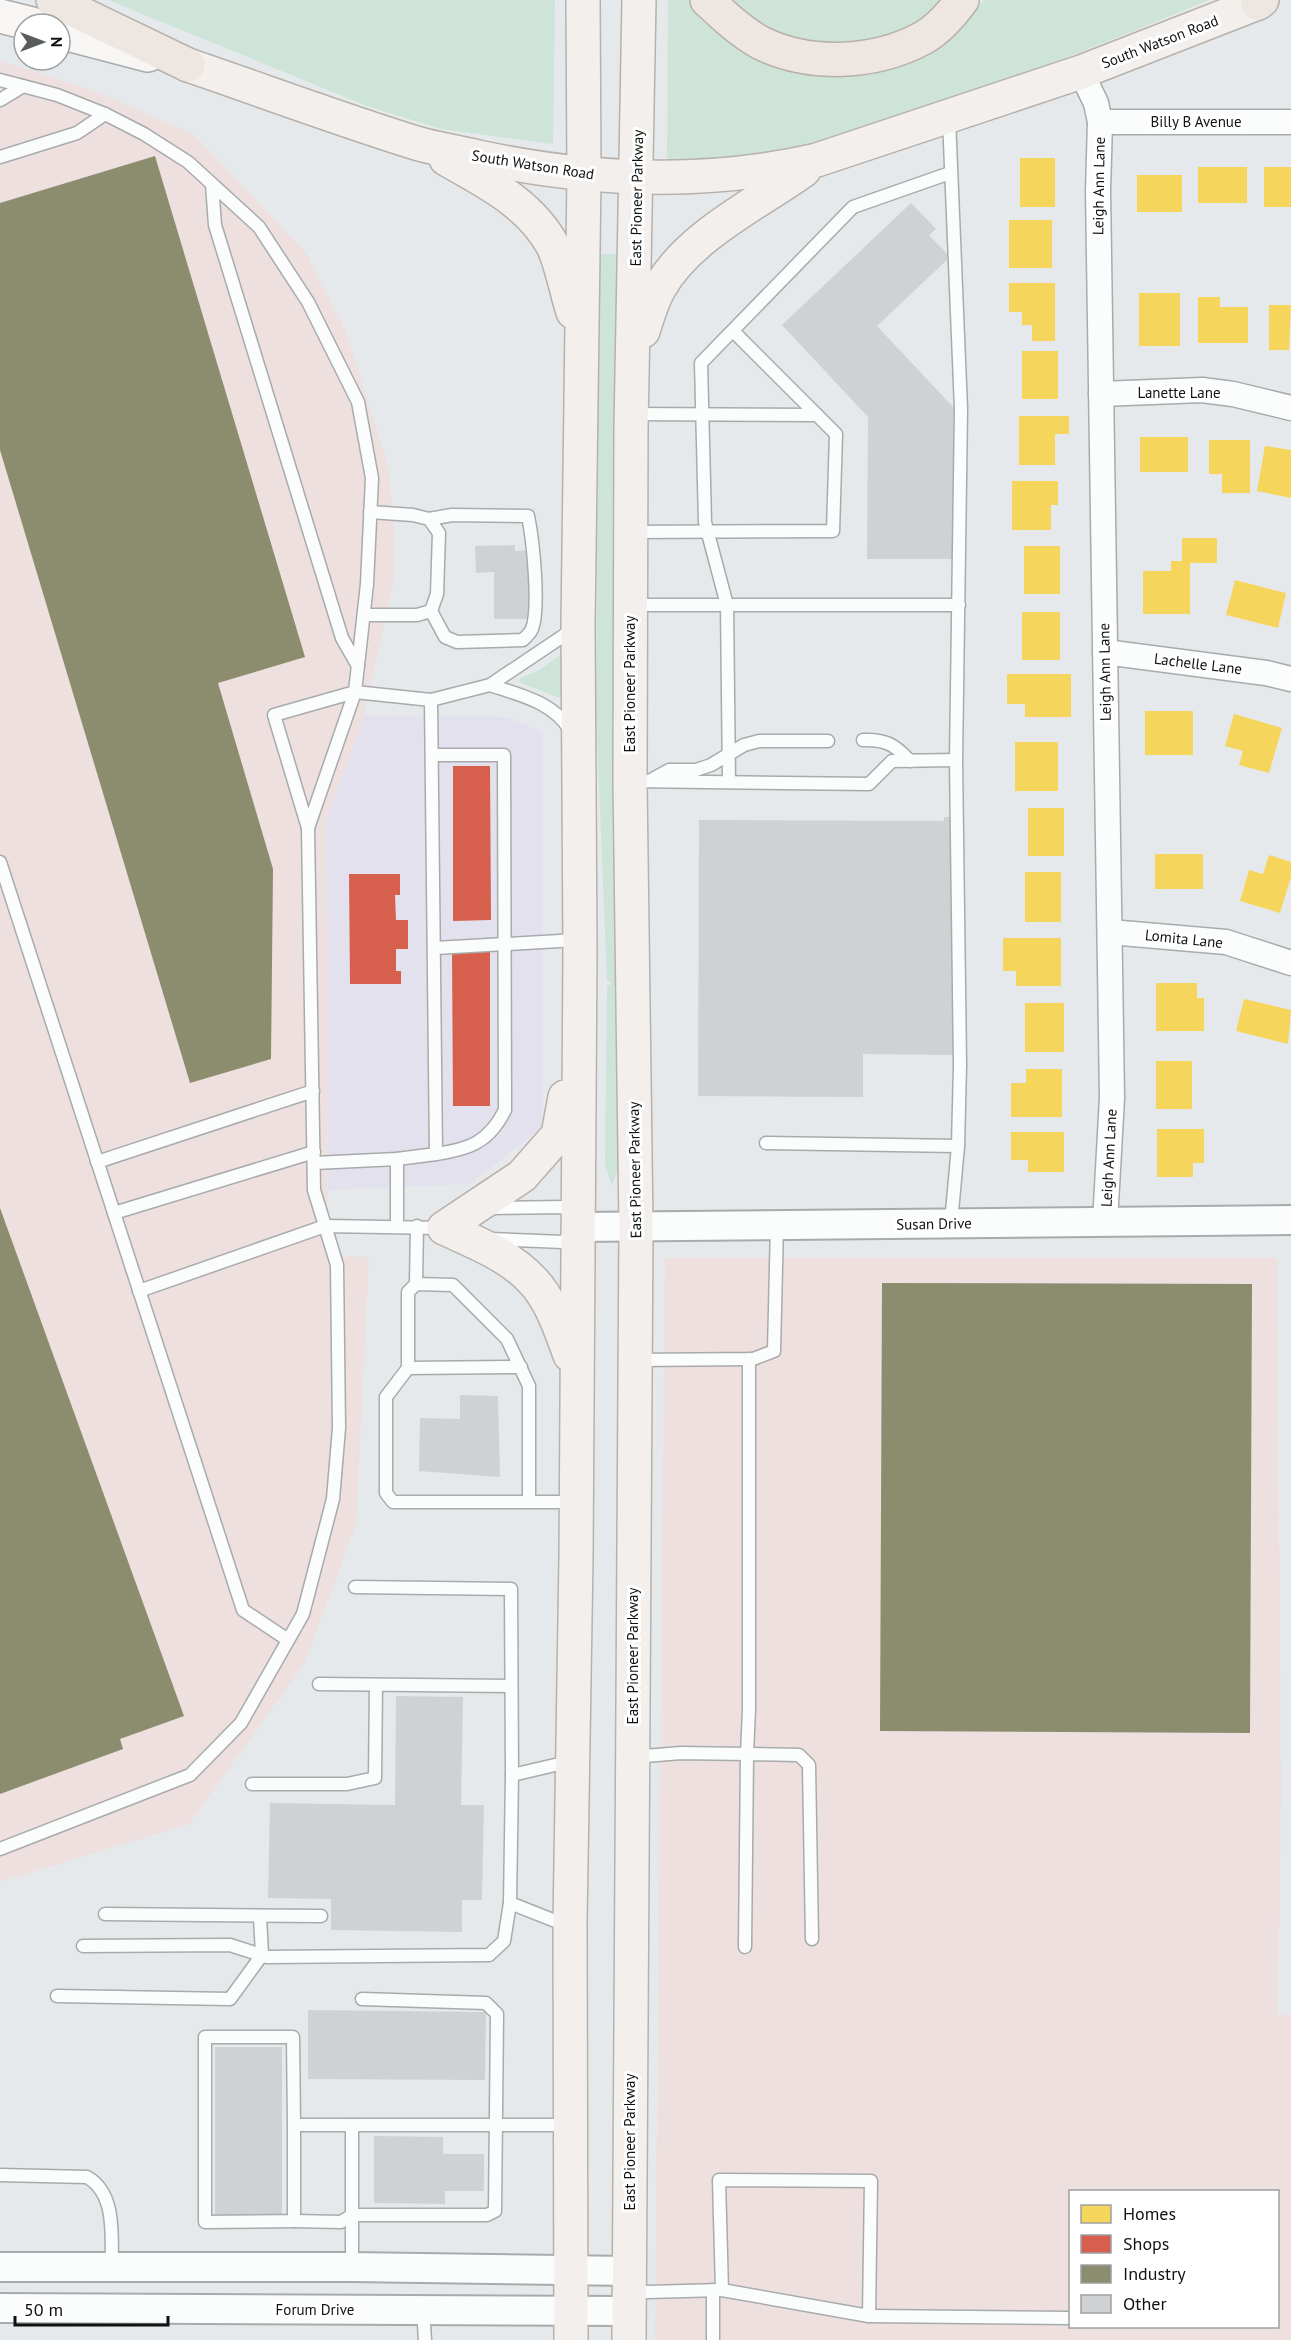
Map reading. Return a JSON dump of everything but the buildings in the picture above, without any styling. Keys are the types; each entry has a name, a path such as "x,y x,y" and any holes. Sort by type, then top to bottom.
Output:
{"highway":[{"path":"53,0 188,65"},
{"path":"707,0 736,26 762,43 794,54 822,60 845,60 886,52 922,38 945,22 962,0"}],"main road":[{"path":"571,2326 570,1927 580,940 578,625 584,175 583,0"},
{"name":"East Pioneer Parkway","path":"633,2303 632,1757 640,781 631,605 631,532 639,0"},
{"name":"South Watson Road","path":"72,35 188,65 418,144 584,175 708,177 776,169 817,160 1081,72 1265,1"},
{"path":"418,144 519,204 537,223 554,247 582,338"},
{"path":"634,355 660,286 681,260 753,202 817,160"},
{"path":"430,1227 522,1176 558,1135 579,1025"},
{"path":"430,1227 492,1250 533,1280 558,1321 576,1373"}],"street":[{"name":"South Watson Road","path":"1081,72 1096,103 1100,122"},
{"name":"Billy B Avenue","path":"1100,122 1291,122"},
{"name":"Leigh Ann Lane","path":"1100,122 1098,191 1112,1098 1105,1222"},
{"name":"Lanette Lane","path":"1101,394 1202,390 1233,394 1291,408"},
{"name":"Lachelle Lane","path":"1105,652 1266,672 1291,679"},
{"name":"Lomita Lane","path":"1110,932 1226,942 1291,963"},
{"name":"Susan Drive","path":"577,1227 1291,1220"},
{"path":"195,2266 195,2309"},
{"path":"0,2267 352,2267 572,2271 633,2303"},
{"name":"Forum Drive","path":"0,2308 423,2310 571,2326 633,2303"}],"lane":[{"path":"0,80 57,95 105,114 180,157 212,184 259,227 308,302 358,402 372,478 364,615 355,692 308,828"},
{"path":"0,100 23,86"},
{"path":"0,158 77,133 105,114"},
{"path":"949,117 961,409 956,760 960,1065 958,1146 951,1223"},
{"path":"729,782 727,605 707,530 701,363 853,207 950,173"},
{"path":"212,184 215,225 342,638 358,666"},
{"path":"631,532 833,531 836,434 733,330"},
{"path":"632,414 817,415"},
{"path":"370,512 413,514 429,519 452,514 528,516 532,534 535,615 531,632 522,640 457,642 445,637 431,611 437,594 439,533 429,519"},
{"path":"631,605 959,605"},
{"path":"364,615 417,615 431,611"},
{"path":"0,1849 190,1775 241,1723 303,1614 333,1499 339,1428 337,1265 314,1190 308,828 274,715 355,692 431,700 490,686 578,625"},
{"path":"490,686 542,703 563,718 578,744"},
{"path":"431,700 436,1154"},
{"path":"863,740 879,739 893,744 910,761"},
{"path":"640,781 669,770 696,770 711,765 728,753 759,741 828,741"},
{"path":"114,1213 314,1157 396,1159 436,1154 477,1143 495,1130 505,1110 504,755 432,755"},
{"path":"640,781 869,784 892,761 956,760"},
{"path":"0,862 243,1610 288,1640"},
{"path":"435,948 580,940"},
{"path":"97,1162 313,1091"},
{"path":"766,1143 958,1146"},
{"path":"396,1159 396,1226"},
{"path":"139,1291 325,1226 430,1227 480,1238 563,1242 577,1227 566,1208 482,1208 430,1227"},
{"path":"635,1360 749,1359 774,1351 777,1225"},
{"path":"430,1227 416,1284 408,1292 408,1368 386,1397 386,1493 393,1502 576,1502"},
{"path":"416,1284 453,1285 507,1339 529,1386 529,1502"},
{"path":"745,1947 749,1709 749,1359"},
{"path":"408,1368 521,1367"},
{"path":"83,1946 230,1945 262,1955 489,1955 504,1941 510,1903 511,1589 355,1587"},
{"path":"319,1684 511,1686"},
{"path":"252,1784 347,1784 375,1778 376,1685"},
{"path":"632,1757 681,1753 799,1755 809,1765 812,1940"},
{"path":"512,1775 573,1760"},
{"path":"510,1903 570,1927"},
{"path":"105,1914 321,1916"},
{"path":"57,1996 230,1999 262,1955 260,1916"},
{"path":"294,2221 293,2037 205,2037 205,2222 342,2222 352,2215 487,2215 495,2211 497,2014 486,2003 362,1999"},
{"path":"294,2125 571,2125"},
{"path":"352,2125 352,2267"},
{"path":"0,2175 87,2177 97,2183 104,2192 108,2205 112,2268"},
{"path":"712,2340 717,2290 719,2180 871,2181 869,2316"},
{"path":"633,2303 717,2290 869,2316 1069,2318"},
{"path":"423,2310 424,2340"}],"shaded area":[{"path":"0,61 12,65 12,72 35,72 92,90 193,134 306,253 346,332 388,466 394,527 393,586 361,726 326,819 328,1256 369,1257 356,1525 304,1664 189,1824 0,1882"},
{"path":"363,715 507,717 543,732 542,1127 470,1184 328,1190 326,819"},
{"path":"665,1258 1277,1258 1281,1790 1278,2015 1291,2015 1291,2340 655,2340"}],"green space":[{"path":"108,0 555,0 553,144 441,129 367,106"},
{"path":"668,0 698,0 761,55 947,38 984,0 1209,0 1002,82 876,125 773,153 693,161 667,159"},
{"path":"730,0 953,0 940,14 873,47 789,40 746,18"},
{"path":"599,254 624,254 619,1166 612,1185 605,1165 607,985 611,985 611,982 607,981 596,716"},
{"path":"562,654 562,699 519,682 520,678 538,671"}]}
